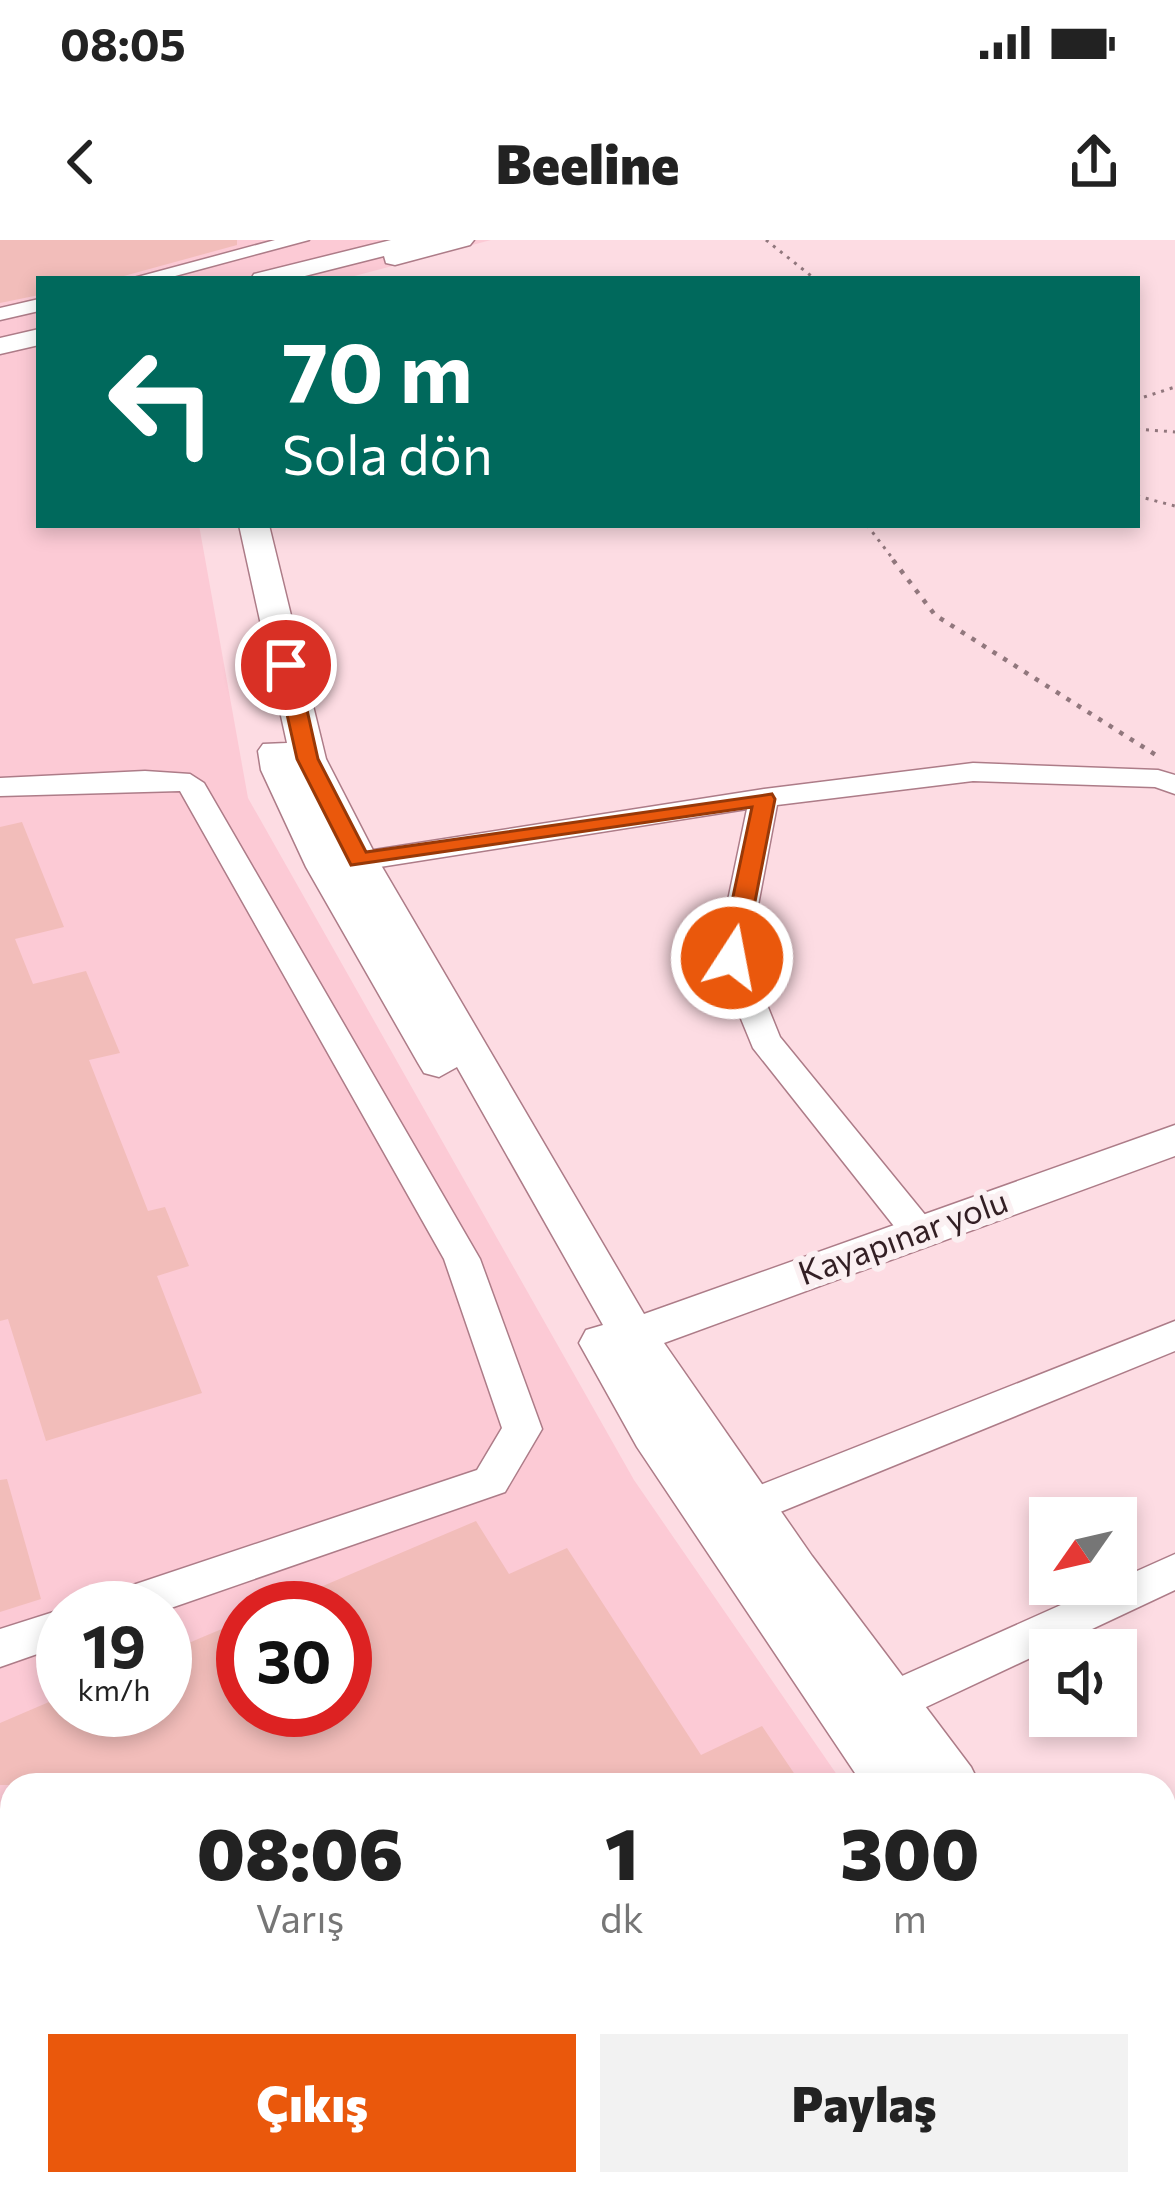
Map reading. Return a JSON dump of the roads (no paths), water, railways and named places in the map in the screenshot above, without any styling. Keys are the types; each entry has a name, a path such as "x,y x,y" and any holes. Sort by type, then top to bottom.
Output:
{"street":[{"path":"152,276 298,240"},
{"path":"275,276 420,240"},
{"path":"323,276 462,240"},
{"path":"0,314 36,305"},
{"path":"0,346 36,338"},
{"path":"228,528 280,770 633,1336 749,1508 942,1773"},
{"path":"255,528 308,759 342,864 656,1433 888,1773"},
{"path":"342,864 973,772 1170,776"},
{"path":"0,787 145,780 190,783 462,1259 522,1429 491,1481 192,1583"},
{"path":"764,799 732,958 765,1040 918,1231"},
{"name":"Kayapınar yolu","path":"633,1336 1175,1140"},
{"path":"749,1508 1175,1335"},
{"path":"891,1702 1175,1571"},
{"path":"0,1648 36,1636"}]}
